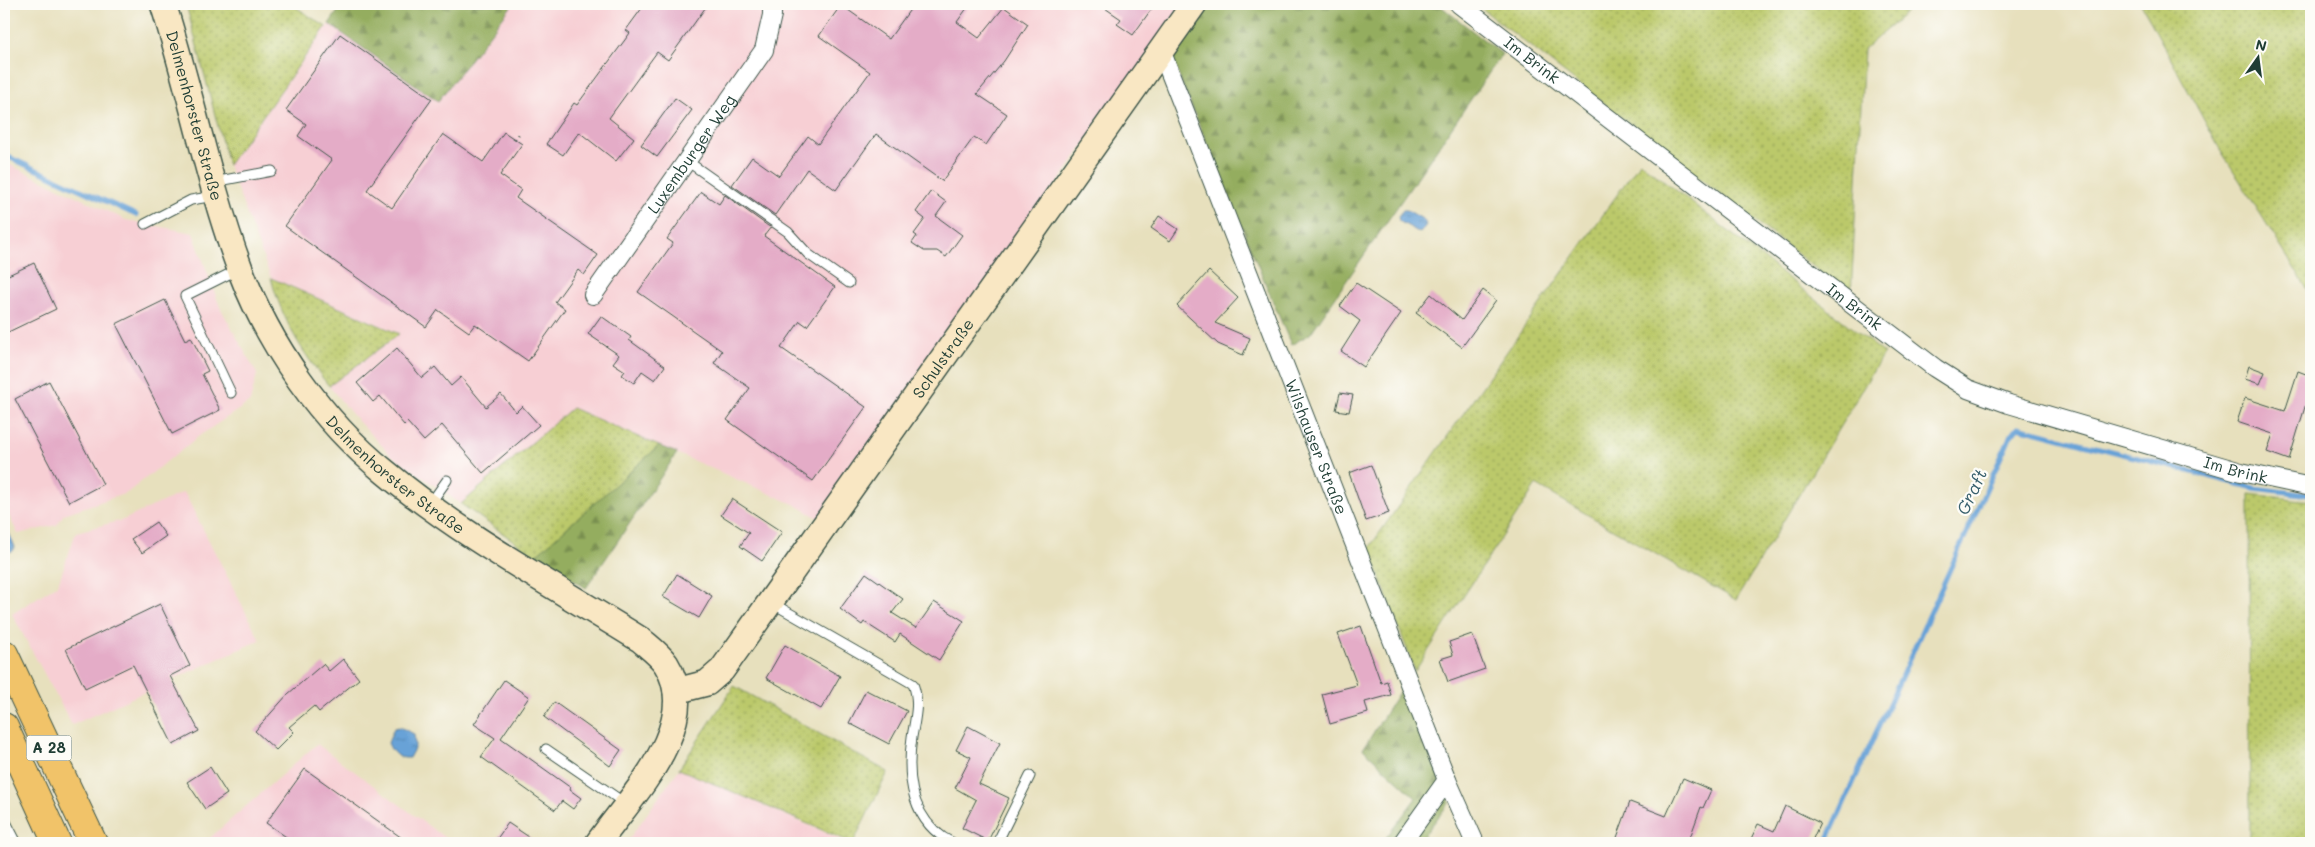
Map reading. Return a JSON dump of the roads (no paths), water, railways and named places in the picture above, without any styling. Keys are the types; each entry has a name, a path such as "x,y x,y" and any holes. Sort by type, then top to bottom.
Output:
{"highway":[{"name":"A 28","path":"4,654 93,843"},
{"name":"A 28","path":"4,728 57,843"}],"street":[{"name":"Delmenhorster Straße","path":"163,4 183,66 215,188 240,269 266,326 342,431 384,471 429,506 641,640 666,664 676,691 676,718 669,740 598,843"},
{"name":"Luxemburger Weg","path":"593,295 764,50 772,15 772,4"},
{"name":"Schulstraße","path":"676,691 707,683 722,670 772,603 1194,4"},
{"name":"Im Brink","path":"1459,4 1935,368 1968,389 2009,404 2241,472 2311,487"},
{"name":"Wilshauser Straße","path":"1161,50 1447,780 1475,843"},
{"path":"1402,843 1447,780"}],"lane":[{"path":"687,161 788,232 808,254 849,283"},
{"path":"145,224 215,188 272,171"},
{"path":"231,393 185,296 240,269"},
{"path":"429,506 447,480"},
{"path":"772,603 914,684 918,705 911,747 916,804 926,824 943,838 953,843"},
{"path":"546,749 626,804"},
{"path":"997,843 1030,776"},
{"path":"4,818 17,843"}],"water":[{"path":"1403,210 1407,210 1424,220 1426,225 1420,233 1399,221 1398,216"},
{"path":"4,528 8,531 15,547 13,551 4,553"},
{"path":"400,727 414,734 415,747 409,758 396,755 388,743 394,728"}],"waterway":[{"path":"4,155 136,215"},
{"name":"Graft","path":"1826,843 2010,437 2018,427 2254,488 2310,495"}]}
